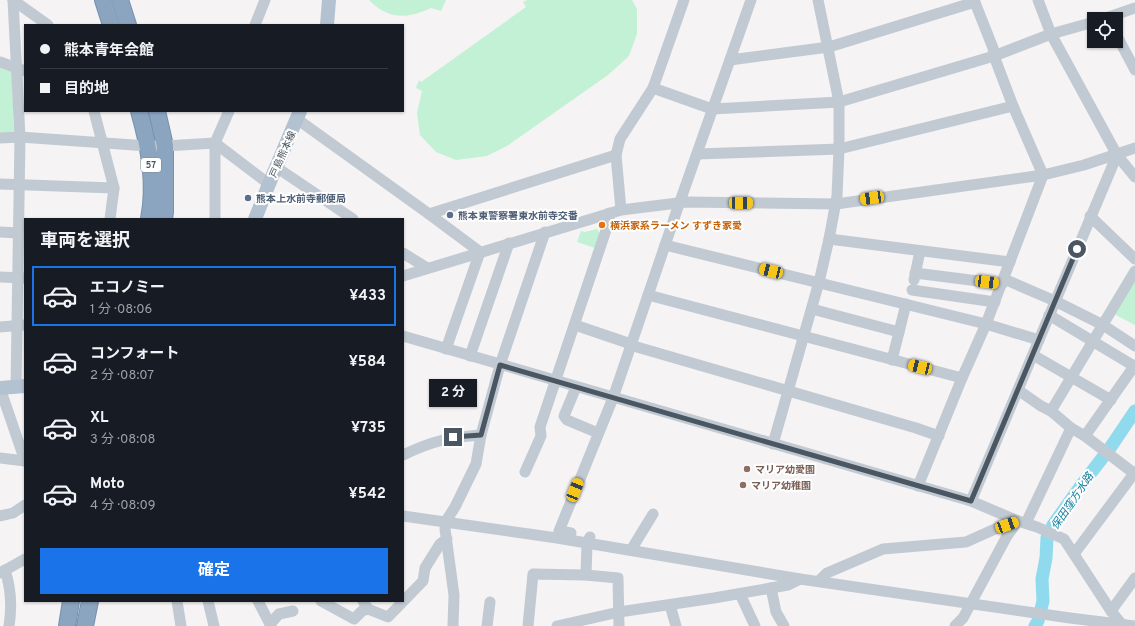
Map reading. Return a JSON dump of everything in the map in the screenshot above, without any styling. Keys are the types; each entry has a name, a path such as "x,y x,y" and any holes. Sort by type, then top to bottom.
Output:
{"highway":[{"path":"103,0 111,24"},
{"path":"120,0 128,24"},
{"name":"57","path":"139,112 148,146 151,168 152,204 149,218"},
{"name":"57","path":"157,112 165,146 166,205 164,218"},
{"path":"66,626 71,602"},
{"path":"85,626 90,602"}],"main road":[{"path":"327,24 330,0"},
{"name":"戸島熊本線","path":"259,217 269,184 298,115"},
{"path":"0,388 21,386"}],"street":[{"path":"13,0 47,24"},
{"path":"13,0 21,69 18,233 22,278 21,386"},
{"path":"255,24 265,0"},
{"path":"621,210 616,155 620,139 653,88 684,0"},
{"path":"586,575 587,543 590,537 559,531 613,398 750,0"},
{"path":"773,444 812,309 836,204 839,148 839,102 829,47 818,0"},
{"path":"1038,0 1052,34 1117,155 1135,177"},
{"path":"730,60 829,47 975,1 1013,106 1043,175 995,302 918,486"},
{"path":"1123,13 1135,8"},
{"path":"653,88 712,110 839,102 994,56 1052,34 1087,24"},
{"path":"1123,47 1135,70"},
{"path":"0,62 21,69"},
{"path":"697,154 839,148 1013,106"},
{"path":"94,112 114,188 110,218"},
{"path":"215,218 215,143 229,112"},
{"path":"298,115 480,252"},
{"path":"0,138 20,137 148,146 215,143 269,184"},
{"path":"404,276 621,210 680,203 836,204 1043,175 1084,165 1135,148"},
{"path":"429,214 616,155"},
{"path":"971,501 1117,155"},
{"path":"276,167 352,218"},
{"path":"0,184 114,188"},
{"path":"525,472 541,436 540,427 609,221 609,214"},
{"path":"1090,216 1135,259"},
{"path":"0,232 18,233"},
{"path":"453,626 454,595 445,529 446,521 455,507 476,464 481,435 500,365 545,232"},
{"path":"829,239 1010,262"},
{"path":"470,356 509,244"},
{"path":"665,245 908,304 986,324 1039,340"},
{"path":"892,360 912,290 920,251"},
{"path":"446,349 480,252"},
{"path":"404,254 426,268"},
{"path":"1051,412 1135,271"},
{"path":"915,273 1003,282 1055,301 1103,325 1135,346"},
{"path":"0,277 22,278"},
{"path":"912,290 995,302"},
{"path":"648,295 962,378"},
{"path":"812,309 899,332"},
{"path":"1049,315 1135,366 1086,436"},
{"path":"0,327 21,325"},
{"path":"575,325 631,344 939,436"},
{"path":"404,336 971,501 1064,539 1111,611 1122,625"},
{"path":"1032,355 1111,400"},
{"path":"0,388 24,458"},
{"path":"1018,390 1051,412 1071,428 1086,436 1135,473 1074,554"},
{"path":"574,392 564,416 567,420 598,433"},
{"path":"955,626 971,603 1007,536 1022,522 1071,428"},
{"path":"404,455 433,442 461,436 481,435"},
{"path":"0,458 24,461"},
{"path":"0,516 13,513 24,506"},
{"path":"631,550 653,514"},
{"path":"404,516 446,521 587,543 800,579 971,603 1066,622 1135,626"},
{"path":"819,581 827,573 883,549 966,542 995,529 1022,522"},
{"path":"404,601 423,581 425,568 440,544 447,539"},
{"path":"9,626 11,610 9,586 2,572 24,560"},
{"path":"528,626 533,574 586,575 618,578 618,626"},
{"path":"1111,611 1135,578"},
{"path":"557,626 619,612 740,594 788,585 800,579"},
{"path":"771,588 776,612 784,626"},
{"path":"740,594 756,626"},
{"path":"177,602 181,626"},
{"path":"208,602 214,626"},
{"path":"259,602 271,625 279,614 293,611"},
{"path":"323,602 354,619 362,611 365,605 388,617 403,602"},
{"path":"487,626 490,602"},
{"path":"670,605 676,626"}],"green space":[{"path":"369,0 446,0 441,11 431,8 406,16 398,16 376,7"},
{"path":"527,0 632,0 637,9 637,34 629,56 608,75 507,146 487,156 456,160 436,152 420,135 417,113 422,91 416,88 419,80 421,82 526,7 523,2"},
{"path":"0,67 12,72 14,132 0,133"},
{"path":"597,229 600,234 595,248 577,242 581,231 585,232"},
{"path":"1135,278 1135,325 1114,314"}],"waterway":[{"name":"保田窪方水路","path":"1035,626 1038,621 1043,601 1042,579 1046,558 1047,538 1053,525 1110,448 1135,411"}],"place":[{"name":"熊本上水前寺郵便局","path":"248,198"},
{"name":"熊本東警察署東水前寺交番","path":"450,215"},
{"name":"横浜家系ラーメン すずき家愛","path":"602,225"},
{"name":"マリア幼愛園","path":"747,469"},
{"name":"マリア幼稚園","path":"743,485"}],"route":[{"path":"453,437 481,435 500,365 971,501 1077,249"}]}
